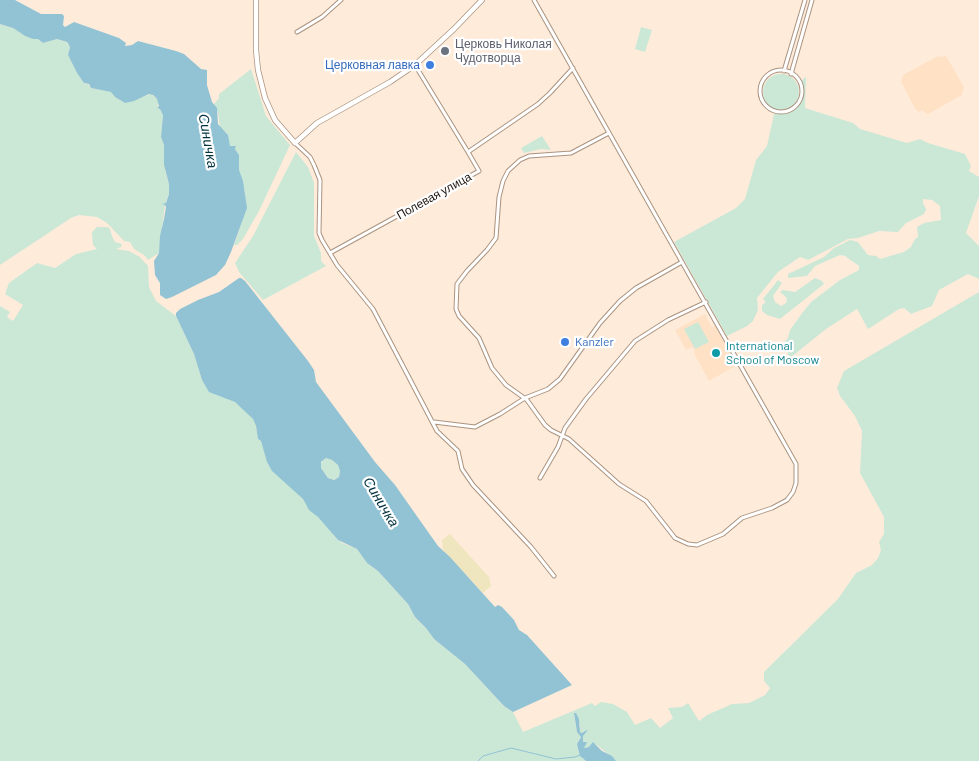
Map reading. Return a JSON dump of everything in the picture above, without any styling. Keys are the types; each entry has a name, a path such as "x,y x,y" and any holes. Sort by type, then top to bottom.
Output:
{"street":[{"path":"256,0 256,50 263,91 272,115 282,129 310,157 317,172 321,196 319,233 322,240 337,265 373,309 437,432 458,451 462,469 473,485 520,534 554,576"},
{"path":"297,32 322,17 341,0"},
{"path":"295,143 317,122 390,82 414,64 454,29 482,0"},
{"path":"534,0 795,460 797,467 796,483 793,492 787,500 772,508 742,518 719,536 697,545 678,540 671,534 646,501 615,480 570,439 545,426 525,398 506,385 492,368 480,338 460,316 456,303 457,284 466,270 487,250 496,238 502,182 508,171 520,160 529,156 571,153 609,133"},
{"path":"784,71 804,0"},
{"path":"791,74 812,0"},
{"path":"414,64 468,152"},
{"name":"Полевая улица","path":"330,253 479,170 468,152 538,104 573,68"},
{"path":"784,71 798,80 801,86 800,99 792,109 779,112 772,110 762,101 760,88 766,76 784,71"},
{"path":"433,422 475,427 525,398 544,392 560,378 600,323 631,292 682,262"},
{"path":"540,478 565,428 586,399 638,338 668,320 706,302"}],"shaded area":[{"path":"938,56 946,56 964,87 962,95 928,114 923,110 919,112 916,110 901,82 903,75"},
{"path":"705,314 712,327 715,326 737,365 709,381 695,355 693,347 686,350 675,330"}],"green space":[{"path":"0,24 13,28 25,36 38,39 43,43 57,39 66,42 70,47 68,55 77,73 85,84 88,84 91,88 112,92 115,97 125,103 151,94 159,101 157,108 160,108 163,115 161,137 164,145 164,165 169,184 169,194 165,205 159,253 148,260 134,249 130,242 124,241 107,223 97,217 79,215 71,218 0,265"},
{"path":"641,27 652,30 645,52 635,49"},
{"path":"251,69 266,116 290,145 259,211 243,239 237,245 234,245 242,222 245,192 239,172 239,156 235,149 236,146 230,146 226,132 220,128 218,113 214,104 219,98 219,94"},
{"path":"781,74 794,79 799,92 794,105 781,110 768,105 763,92 768,79"},
{"path":"806,77 805,108 853,123 860,129 907,143 920,139 965,154 971,166 969,171 979,177 979,196 966,233 979,246 979,279 968,274 939,290 932,306 911,314 904,308 899,309 868,329 857,309 826,329 790,358 783,344 803,312 811,302 840,280 859,270 859,266 845,256 840,255 815,266 807,276 788,278 788,274 824,257 834,248 850,240 858,242 868,255 876,256 880,259 904,252 911,247 918,237 917,227 924,223 941,220 940,206 932,200 923,199 926,209 924,214 906,223 898,232 879,231 858,238 848,239 808,260 800,257 778,272 757,298 758,310 753,321 727,336 674,242 736,208 745,199 756,160 767,146 774,114 791,112 801,103 804,90 801,81"},
{"path":"542,136 551,150 541,149 524,153 521,148"},
{"path":"296,152 308,167 314,183 314,236 321,253 321,261 326,266 263,300 239,272 235,263 253,236"},
{"path":"97,227 108,227 115,242 122,244 121,247 116,249 129,251 140,257 148,266 149,287 156,301 176,316 194,354 202,380 241,406 253,419 258,439 261,441 269,466 303,499 335,537 342,543 357,549 367,563 378,571 408,604 415,617 434,639 465,664 504,706 513,712 523,732 592,703 595,706 601,702 613,704 627,712 635,725 651,718 660,728 673,718 668,708 682,707 688,703 699,721 707,715 732,704 749,703 765,695 770,688 764,681 764,672 838,599 856,573 872,565 878,558 881,550 879,542 884,534 884,517 860,473 862,431 837,388 844,371 979,292 979,761 616,761 597,745 593,744 584,748 584,731 580,732 580,724 574,714 577,732 581,736 577,744 582,758 586,761 0,761 0,306 10,312 7,317 13,321 23,305 5,294 9,283 37,263 55,268 76,254 97,249 93,245 92,232"},
{"path":"815,278 824,284 780,319 767,315 762,311 762,305 766,302 763,299 778,280 782,283 773,296 775,302 781,306 786,303 787,298 780,292 783,290 795,292"},
{"path":"698,322 709,342 695,349 684,329"},
{"path":"326,458 338,465 340,471 339,477 333,480 328,478 321,468 321,463"}],"sand":[{"path":"450,534 489,577 491,586 483,593 443,550 442,540"}],"water":[{"name":"Синичка","path":"0,0 15,0 41,14 62,14 65,27 74,22 119,38 126,43 125,46 132,45 138,41 176,51 184,54 201,69 207,70 207,85 212,102 217,108 218,124 228,135 230,146 236,146 235,149 239,155 239,170 243,181 247,208 225,265 216,275 172,297 166,299 160,295 160,283 155,275 154,261 159,253 160,236 166,207 162,204 166,203 169,194 169,184 164,165 164,145 161,137 163,115 160,109 157,108 159,106 157,99 149,94 125,103 111,92 91,88 89,84 84,83 77,73 68,55 70,47 67,42 57,39 43,43 38,39 25,36 13,28 0,24"},
{"name":"Синичка","path":"239,278 245,281 308,361 314,370 316,382 375,462 395,485 438,546 495,607 498,605 502,607 514,620 519,630 527,635 572,685 513,712 504,706 465,664 434,639 415,617 408,604 378,571 367,563 357,549 338,540 318,517 309,510 303,499 272,471 267,462 261,441 258,439 253,419 235,402 209,392 202,380 194,354 176,316 180,309 219,292","holes":["326,458 338,465 340,471 339,477 334,480 328,478 321,468 321,462"]},
{"path":"574,713 576,713 579,719 580,732 588,730 583,736 583,742 587,742 584,748 589,747 593,742 616,761 586,761 580,756 577,744 581,737 577,732"}],"waterway":[{"path":"478,761 483,756 511,748 556,759 580,755"}],"place":[{"name":"Церковь Николая Чудотворца","path":"445,51"},
{"name":"Церковная лавка","path":"430,65"},
{"name":"Kanzler","path":"565,342"},
{"name":"International School of Moscow","path":"716,353"}]}
